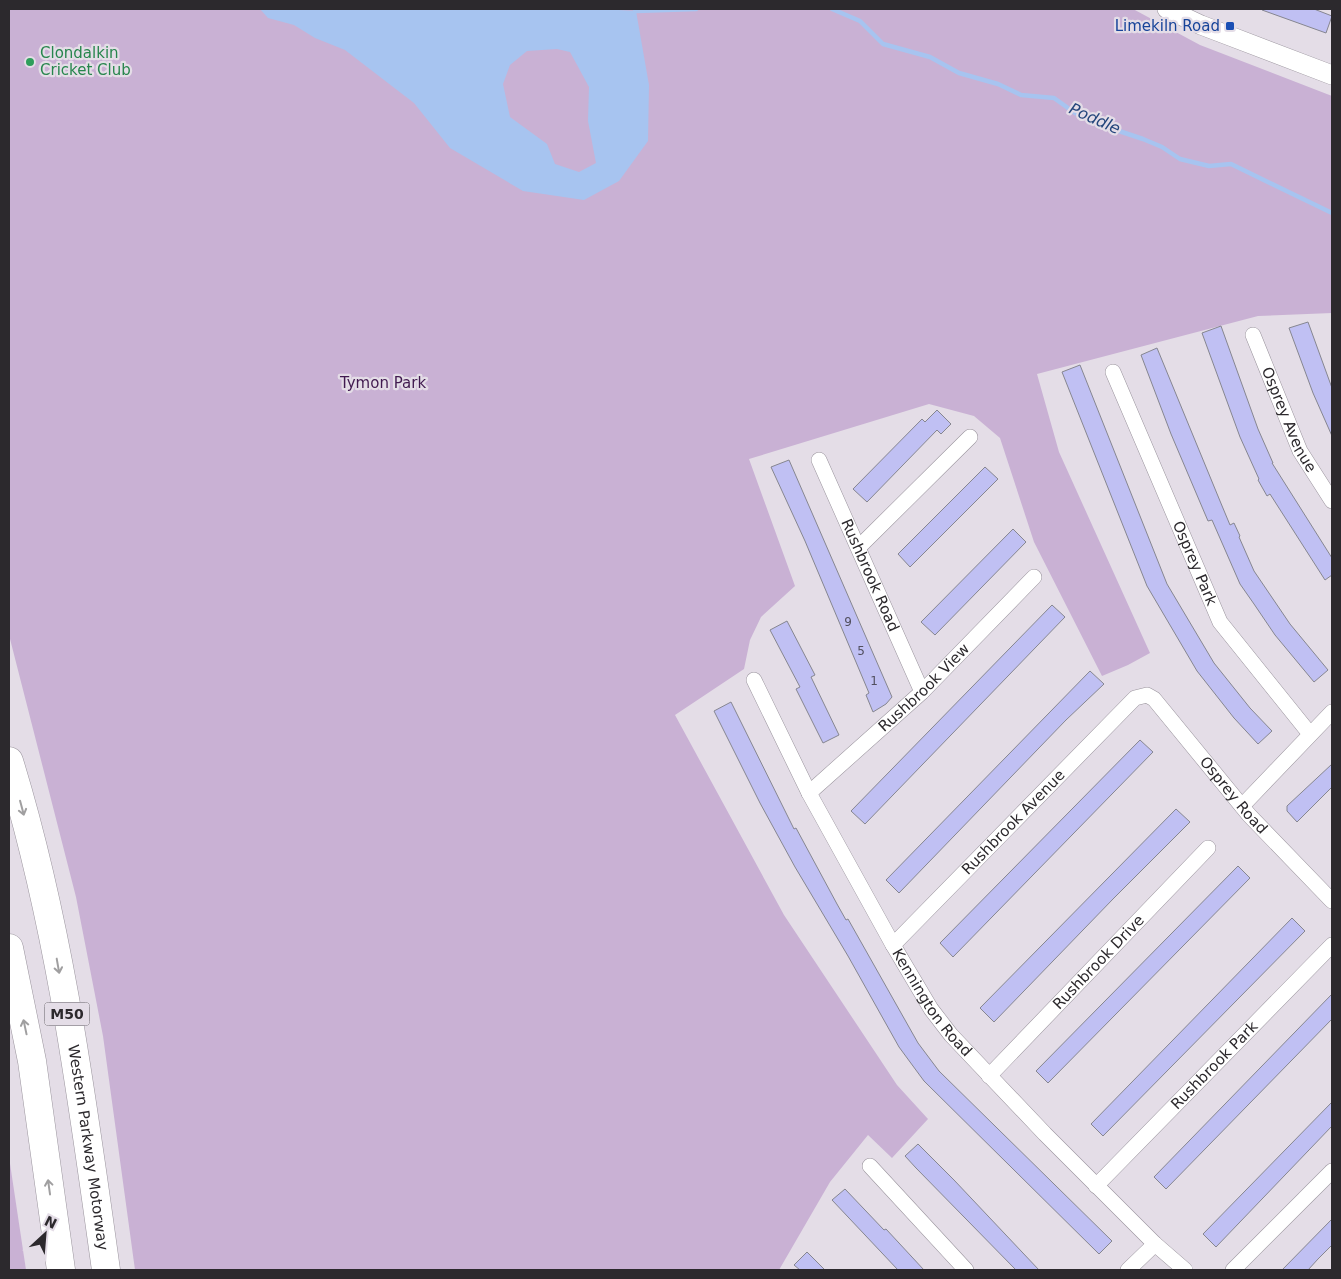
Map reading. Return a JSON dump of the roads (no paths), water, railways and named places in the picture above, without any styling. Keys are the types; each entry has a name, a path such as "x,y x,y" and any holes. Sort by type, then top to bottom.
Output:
{"highway":[{"name":"Western Parkway Motorway","path":"9,761 46,899 81,1090 106,1270"},
{"name":"M50","path":"9,948 32,1061 61,1270"}],"street":[{"path":"1167,9 1201,25 1332,75"},
{"name":"Osprey Avenue","path":"1253,335 1300,451 1332,501"},
{"name":"Osprey Park","path":"1113,372 1220,622 1310,734"},
{"path":"859,547 970,437"},
{"name":"Rushbrook Road","path":"819,460 922,692"},
{"name":"Rushbrook View","path":"809,793 922,692 1034,577"},
{"name":"Kennington Road","path":"754,680 809,793 931,1009 951,1035 989,1076 1096,1186 1184,1270"},
{"name":"Osprey Road","path":"1135,698 1147,695 1154,699 1242,806 1332,901"},
{"name":"Rushbrook Avenue","path":"893,944 1135,698"},
{"path":"1242,806 1332,712"},
{"name":"Rushbrook Drive","path":"989,1076 1208,848"},
{"name":"Rushbrook Park","path":"1096,1186 1332,945"},
{"path":"870,1166 966,1270"},
{"path":"1233,1270 1332,1171"},
{"path":"1128,1270 1155,1244"}],"water":[{"path":"260,9 601,9 636,11 649,85 648,141 619,181 584,200 523,191 450,148 414,103 345,50 315,38 294,25 268,18","holes":["557,49 570,52 589,87 588,121 596,163 579,172 555,164 547,144 510,117 503,84 510,65 527,51"]}],"waterway":[{"name":"Poddle","path":"633,13 636,11 696,9"},
{"name":"Poddle","path":"832,9 860,21 883,44 930,57 959,73 998,84 1021,95 1054,98 1075,113 1101,125 1162,147 1180,159 1209,166 1231,164 1332,213"}],"place":[{"name":"Limekiln Road","path":"1230,26"},
{"name":"Clondalkin Cricket Club","path":"30,62"}],"park label":[{"name":"Tymon Park","path":"383,383"}]}
